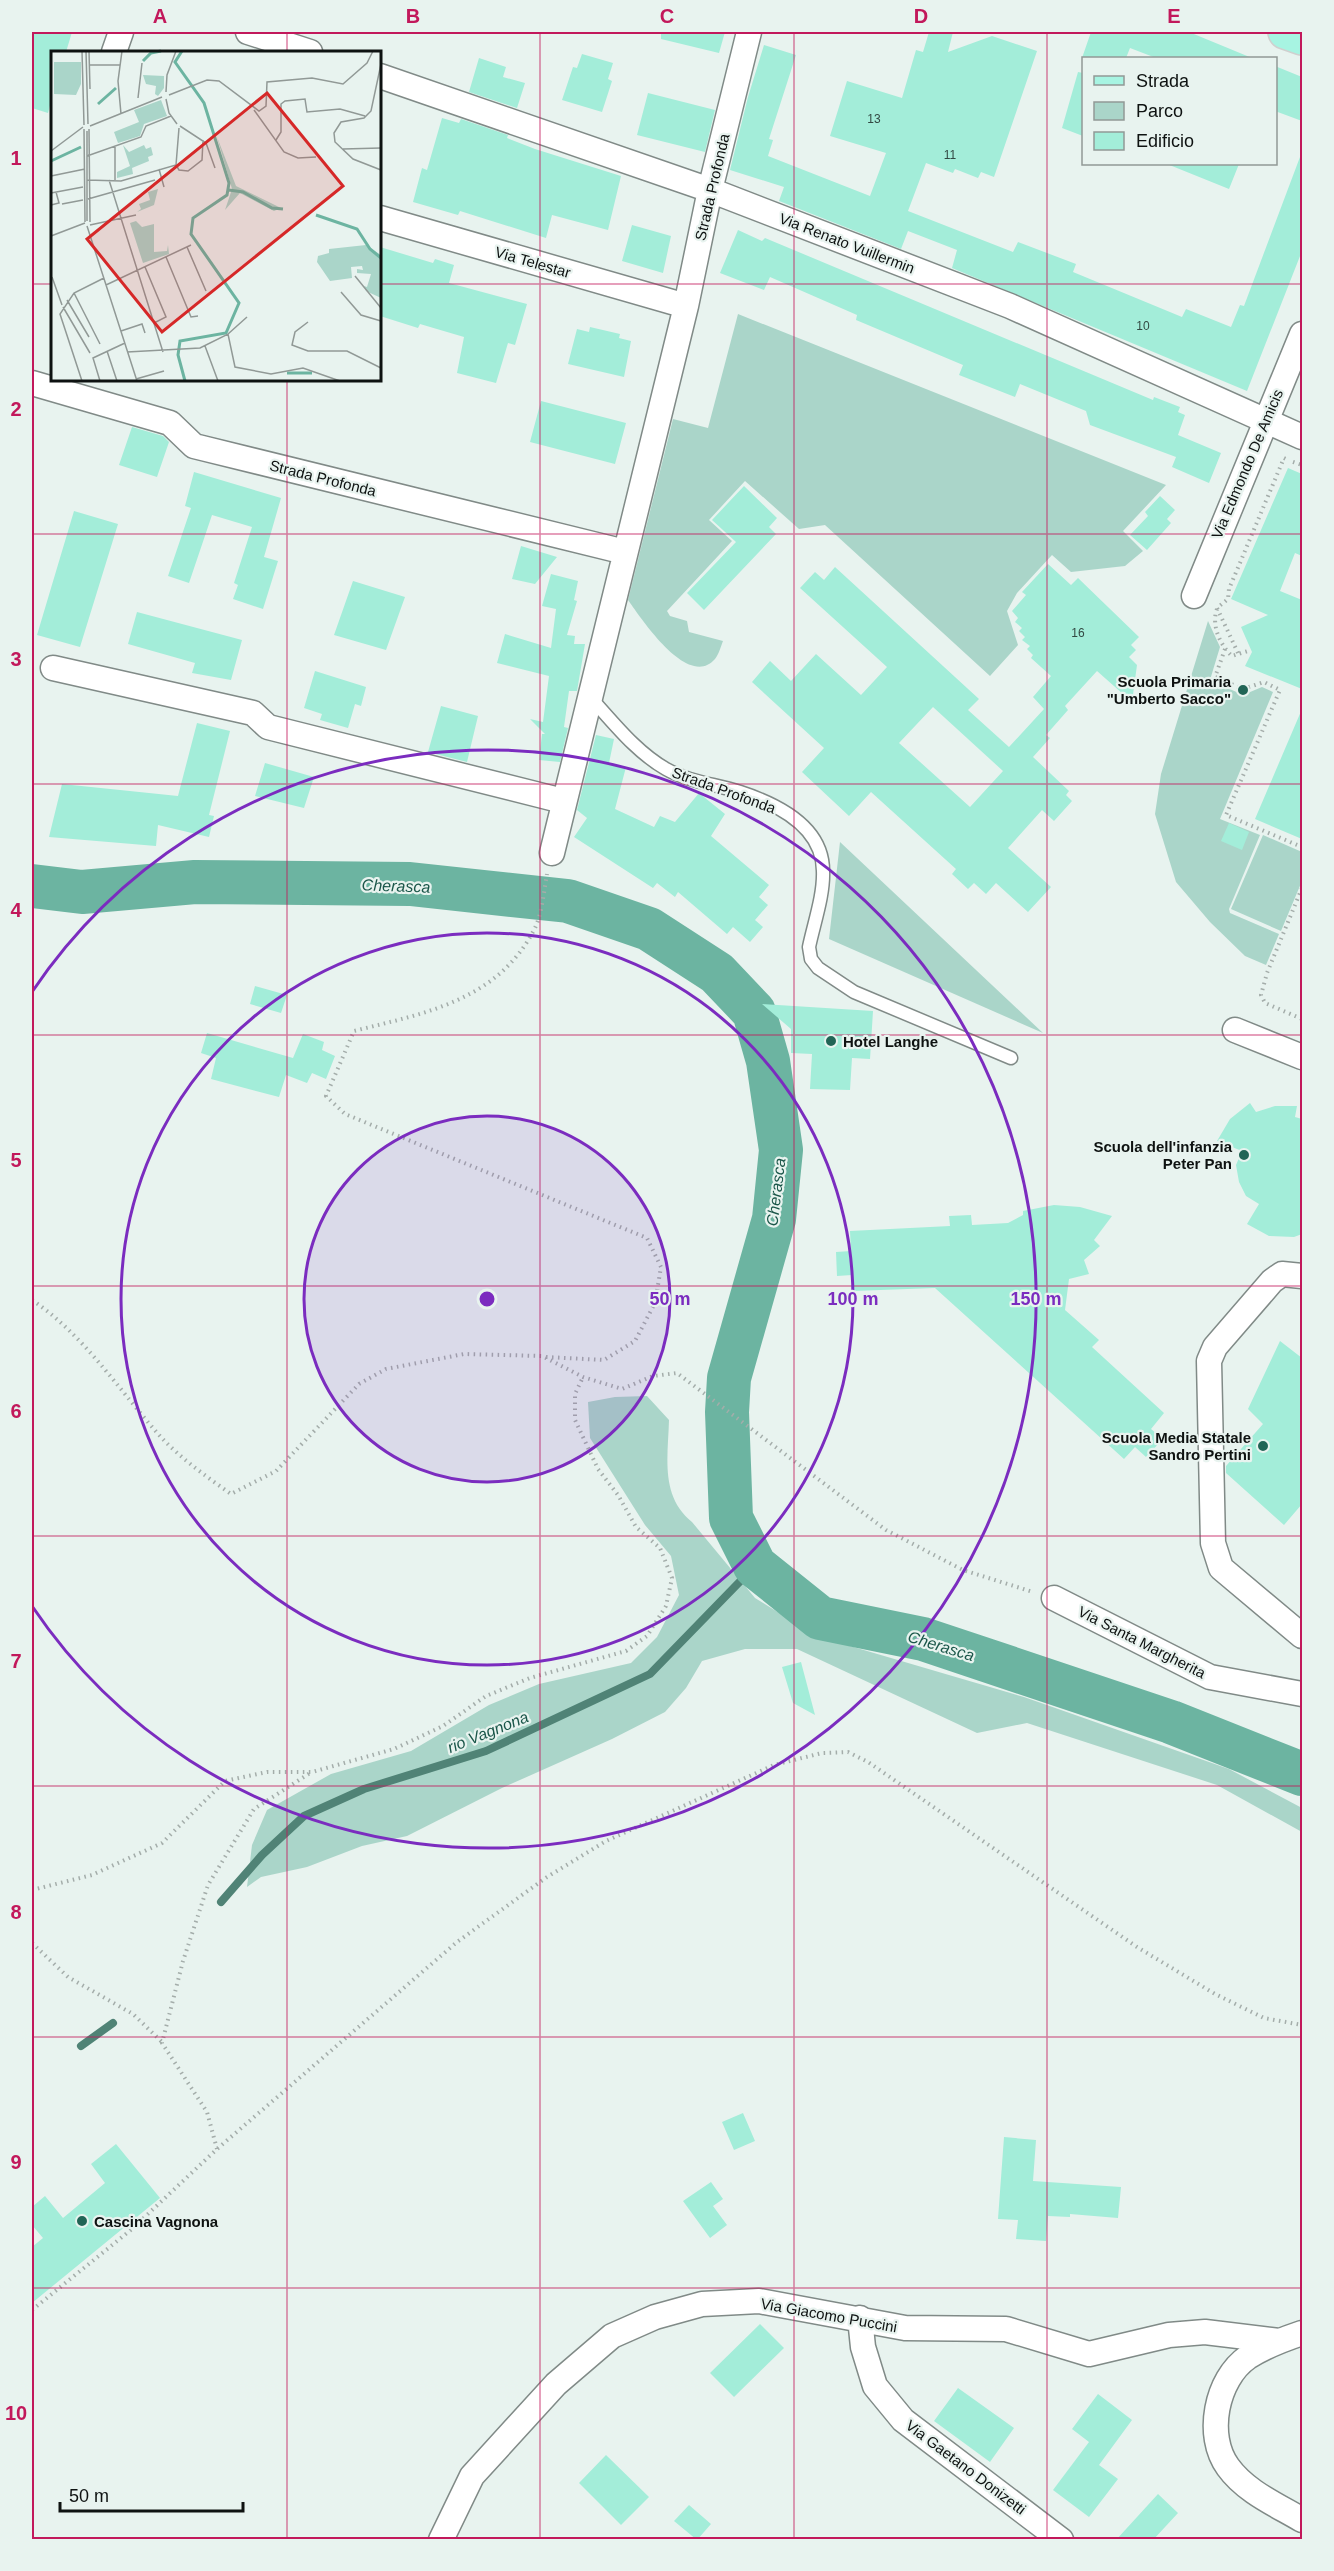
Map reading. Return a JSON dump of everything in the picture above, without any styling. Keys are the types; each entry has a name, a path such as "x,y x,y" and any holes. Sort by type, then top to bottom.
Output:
{"main road":[{"path":"1285,32 1302,38"}],"street":[{"path":"114,51 121,32"},
{"path":"248,32 307,51"},
{"name":"Strada Profonda","path":"552,853 686,306 710,190 749,32"},
{"name":"Via Renato Vuillermin","path":"381,76 710,190 1010,306 1302,437"},
{"name":"Via Telestar","path":"381,218 686,306"},
{"name":"Via Edmondo De Amicis","path":"1197,586 1302,334"},
{"name":"Strada Profonda","path":"32,383 170,423 194,446 625,552"},
{"path":"53,668 254,713 268,727 563,801"},
{"path":"1235,1030 1302,1057"},
{"path":"1302,1276 1282,1274 1272,1281 1215,1347 1209,1361 1213,1543 1221,1568 1302,1636"},
{"name":"Via Santa Margherita","path":"1054,1599 1210,1677 1302,1694"},
{"name":"Via Giacomo Puccini","path":"441,2540 472,2476 556,2384 612,2336 655,2317 702,2304 759,2301 905,2328 1006,2329 1089,2354 1168,2335 1205,2332 1279,2341"},
{"name":"Via Gaetano Donizetti","path":"860,2318 863,2347 875,2386 903,2420 1061,2540"},
{"path":"1302,2333 1279,2341 1247,2358 1233,2373 1214,2423 1217,2448 1229,2468 1251,2490 1302,2520"}],"lane":[{"name":"Strada Profonda","path":"590,697 636,747 667,770 695,781 739,792 769,803 801,822 812,835 821,854 823,872 809,947 811,958 818,968 854,992 1011,1058"}],"path":[{"path":"1251,650 1232,656 1225,649 1213,620 1217,608 1228,599 1229,590 1284,458 1302,465"},
{"path":"1197,586 1217,608 1238,653"},
{"path":"1225,649 1215,677 1243,689 1264,682 1280,690 1226,815 1302,847"},
{"path":"32,1299 45,1308 109,1374 161,1438 231,1494 276,1471 359,1384 386,1369 464,1354 604,1360 634,1341 655,1303 661,1267 647,1238 345,1114 326,1096 354,1031 443,1008 475,992 517,957 536,926 552,853"},
{"path":"1302,888 1267,973 1261,995 1265,1003 1302,1019"},
{"path":"542,1356 583,1377 622,1389 653,1376 677,1373 886,1530 963,1570 1054,1599"},
{"path":"32,1890 92,1875 162,1843 225,1781 267,1772 312,1772 394,1749 443,1726 486,1696 530,1678 626,1651 647,1636 666,1606 672,1578 660,1548 636,1527 618,1495 597,1469 575,1420 575,1394 583,1377"},
{"path":"32,2310 132,2229 217,2149 458,1942 547,1876 606,1841 774,1765 822,1753 848,1752 868,1762 1137,1947 1215,1994 1264,2018 1302,2025"},
{"path":"162,2043 183,1961 208,1885 254,1809 312,1772"},
{"path":"32,1943 68,1977 133,2014 162,2043 207,2112 217,2149"}],"green space":[{"path":"738,314 1166,485 1123,531 1143,551 1125,566 1071,572 1052,555 1017,593 1007,611 1018,645 990,676 825,525 799,529 745,481 709,520 732,541 667,611 670,616 687,621 689,632 723,641 720,650 715,659 704,666 692,665 679,659 654,635 628,600 673,419 708,428"},
{"path":"1208,621 1220,647 1210,680 1243,695 1262,687 1273,692 1220,819 1260,835 1229,909 1230,913 1279,934 1266,965 1245,956 1210,922 1176,882 1155,814 1161,774"},
{"path":"1263,835 1302,852 1302,881 1281,931 1231,909"},
{"path":"840,842 1043,1033 829,939"},
{"path":"647,1396 669,1420 667,1462 670,1488 675,1500 682,1512 755,1598 816,1636 1024,1697 1229,1769 1302,1808 1302,1832 1217,1785 1027,1723 977,1733 797,1649 745,1649 702,1661 686,1688 665,1712 612,1739 502,1788 407,1836 362,1846 307,1867 261,1877 247,1887 252,1845 267,1810 331,1774 411,1751 489,1705 539,1684 631,1663 657,1637 679,1595 671,1556 645,1525 590,1438 588,1402 615,1397"}],"building":[{"path":"32,32 72,32 66,51 51,51 51,102 48,113 32,108"},
{"path":"661,32 725,32 719,53 661,39"},
{"path":"929,32 953,32 948,52 992,36 1037,51 994,177 981,172 978,178 955,169 953,173 926,163 908,211 1013,252 1018,242 1076,264 1073,272 1182,317 1186,309 1231,327 1240,305 1244,306 1300,157 1302,157 1302,251 1247,391 952,268 957,250 908,231 901,249 779,201 784,187 730,170 764,45 796,55 769,139 773,140 768,156 870,196 886,153 830,136 847,81 902,98 916,50 923,52"},
{"path":"1091,32 1189,32 1250,57 1153,57 1130,48 1126,57 1082,57"},
{"path":"582,54 613,63 608,79 612,81 602,112 562,100 573,67 577,68"},
{"path":"479,58 506,67 503,77 525,83 517,108 469,92"},
{"path":"1277,67 1302,77 1302,121 1277,112"},
{"path":"1078,72 1082,73 1082,136 1062,128"},
{"path":"648,93 715,110 705,152 637,135"},
{"path":"442,118 459,123 461,119 508,135 507,138 535,149 621,176 608,230 552,215 546,238 460,211 458,215 413,202 422,168 427,170"},
{"path":"1169,165 1239,165 1229,189"},
{"path":"632,225 671,236 663,273 622,261"},
{"path":"738,230 762,241 765,238 1153,400 1154,397 1180,407 1178,412 1185,415 1178,435 1221,453 1209,483 1172,467 1176,457 1090,425 1086,411 1020,384 1015,397 959,375 963,365 856,320 857,315 770,277 764,290 720,273"},
{"path":"381,247 433,263 435,259 454,265 449,283 527,304 515,345 508,343 496,383 457,373 464,337 420,324 418,328 381,316"},
{"path":"590,327 620,334 619,338 631,341 624,377 568,364 577,329 589,332"},
{"path":"541,401 626,423 615,464 530,442"},
{"path":"132,427 163,436 169,442 157,477 119,465"},
{"path":"1288,468 1302,474 1302,556 1295,553 1280,591 1302,600 1302,689 1245,666 1252,652 1241,627 1268,615 1231,599"},
{"path":"194,472 281,498 264,557 278,561 263,609 233,599 238,585 234,583 252,527 212,515 189,583 168,576 191,508 185,506"},
{"path":"744,486 777,518 769,527 776,534 704,610 687,593 736,542 712,520"},
{"path":"1160,496 1175,510 1167,519 1171,523 1147,550 1130,535 1148,516 1145,512"},
{"path":"74,511 118,524 80,647 37,635"},
{"path":"521,546 557,557 535,584 512,579"},
{"path":"1048,564 1071,585 1078,578 1139,637 1131,645 1136,650 1129,657 1137,665 1132,702 1097,671 1065,706 1068,710 1046,735 1050,738 1033,757 1069,791 1066,795 1072,801 1054,821 1042,810 1008,848 1051,887 1028,912 996,883 986,894 974,883 968,889 952,874 956,869 871,792 849,816 802,772 824,748 752,682 770,661 791,681 816,654 861,695 887,667 800,588 815,572 824,580 835,567 979,699 968,710 1009,747 1044,709 1033,697 1051,676 1031,658 1033,655 1027,649 1030,646 1022,640 1025,637 1019,631 1022,628 1015,622 1018,618 1012,611 1026,595 1022,592","holes":["933,707 1003,771 970,807 899,743"]},
{"path":"551,574 578,581 574,600 577,601 567,635 575,636 574,644 585,644 577,691 569,691 564,727 568,728 560,762 539,760 542,734 545,734 530,719 543,722 549,676 497,663 505,634 551,648 556,609 542,606"},
{"path":"353,581 405,597 386,650 334,635"},
{"path":"137,612 242,640 231,680 192,673 195,663 128,644"},
{"path":"315,671 366,687 361,706 355,704 348,728 320,720 322,714 304,708"},
{"path":"441,706 478,716 467,762 428,752"},
{"path":"1302,709 1302,839 1255,819"},
{"path":"197,723 230,731 209,815 214,816 209,837 158,825 156,846 49,837 62,784 178,796"},
{"path":"596,735 614,739 609,763 626,767 615,809 654,827 660,816 675,822 699,793 725,814 711,836 769,885 759,897 768,905 755,920 763,927 750,942 733,927 727,934 678,892 675,897 657,883 653,888 574,837 587,818 577,810"},
{"path":"265,763 314,777 304,808 255,796"},
{"path":"1229,823 1249,832 1242,850 1221,841"},
{"path":"255,986 287,995 281,1013 250,1004"},
{"name":"Hotel Langhe","path":"762,1004 873,1011 870,1059 852,1058 850,1090 810,1089 812,1054 791,1053 791,1029"},
{"path":"207,1033 293,1058 303,1034 324,1042 322,1050 335,1056 326,1079 312,1073 307,1083 286,1075 279,1097 211,1079 216,1058 201,1053"},
{"path":"1250,1103 1256,1112 1275,1106 1297,1106 1295,1117 1302,1119 1302,1234 1294,1237 1269,1236 1247,1224 1259,1204 1246,1196 1239,1182 1236,1165 1242,1151 1217,1141 1230,1119"},
{"path":"1054,1205 1080,1207 1112,1216 1094,1240 1100,1246 1084,1260 1089,1274 1069,1279 1065,1310 1099,1340 1092,1347 1164,1413 1151,1429 1163,1439 1146,1457 1135,1447 1124,1459 935,1288 853,1291 852,1275 837,1276 836,1252 851,1251 850,1231 950,1226 949,1216 971,1215 972,1225 1008,1223 1023,1215 1023,1211"},
{"path":"1280,1341 1302,1358 1302,1504 1284,1525 1226,1473 1226,1466 1263,1424 1248,1409"},
{"path":"801,1662 815,1715 793,1703 782,1667"},
{"path":"743,2113 755,2141 734,2150 722,2122"},
{"path":"1004,2137 1036,2140 1033,2181 1121,2187 1118,2218 1070,2214 1070,2217 1048,2216 1046,2241 1016,2239 1018,2220 998,2219"},
{"name":"Cascina Vagnona","path":"116,2144 160,2198 32,2303 32,2247 43,2238 32,2225 32,2207 45,2196 63,2218 105,2183 91,2164"},
{"path":"711,2182 723,2199 713,2206 727,2225 710,2238 683,2201"},
{"path":"760,2324 784,2348 734,2397 710,2373"},
{"path":"958,2388 1014,2428 990,2462 934,2421"},
{"path":"1098,2394 1132,2420 1099,2465 1118,2479 1089,2517 1053,2490 1089,2442 1072,2429"},
{"path":"606,2455 649,2497 621,2525 579,2483"},
{"path":"1158,2494 1178,2513 1153,2540 1116,2540"},
{"path":"689,2505 711,2524 697,2540 674,2521"}],"waterway":[{"name":"Cherasca","path":"32,886 82,892 195,882 410,884 568,901 649,929 717,973 754,1012 768,1061 781,1150 774,1219 729,1378 727,1412 731,1518 755,1566 820,1618 923,1639 1171,1722 1302,1774"},
{"name":"rio Vagnona","path":"221,1902 262,1855 304,1816 364,1789 486,1751 650,1674 755,1566"},
{"path":"81,2046 113,2023"}],"place":[{"name":"Scuola Primaria \"Umberto Sacco\"","path":"1243,690"},
{"name":"Hotel Langhe","path":"831,1041"},
{"name":"Scuola dell'infanzia Peter Pan","path":"1244,1155"},
{"name":"Scuola Media Statale Sandro Pertini","path":"1263,1446"},
{"name":"Cascina Vagnona","path":"82,2221"}]}
